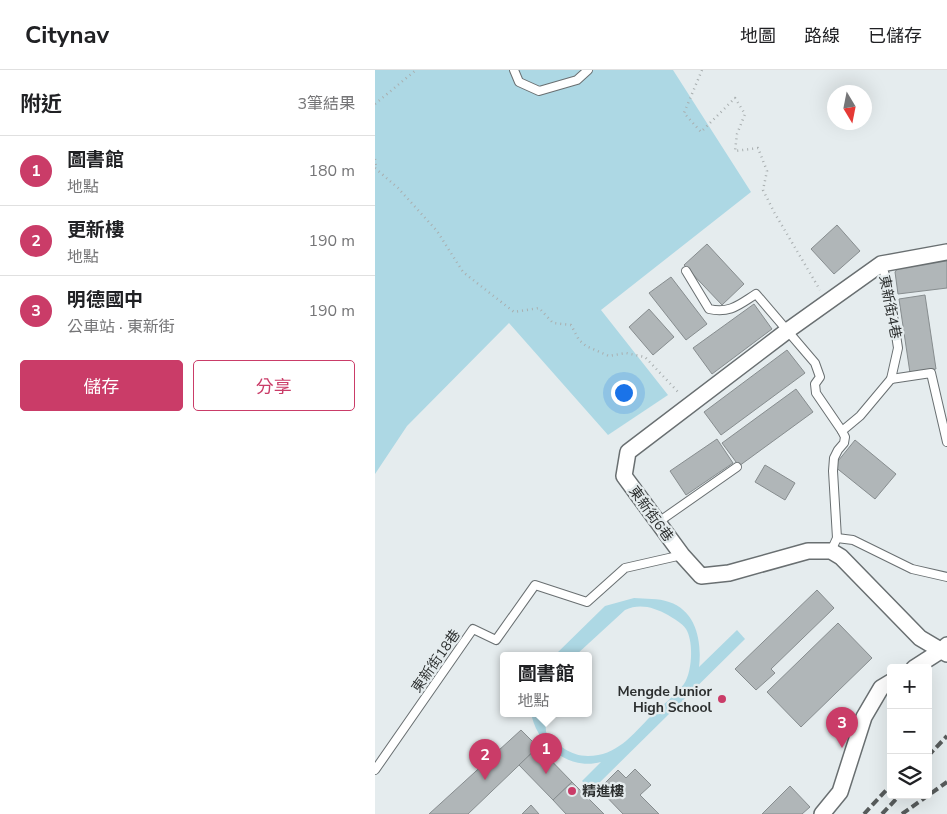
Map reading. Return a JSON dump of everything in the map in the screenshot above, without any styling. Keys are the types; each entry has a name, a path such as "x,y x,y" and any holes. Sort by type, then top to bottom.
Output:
{"street":[{"name":"東新街4巷","path":"787,330 881,264 947,252"},
{"name":"東新街6巷","path":"787,330 628,452 623,476 682,555 701,576 729,573 834,544"},
{"path":"834,544 841,557 921,638 945,650"},
{"path":"921,664 945,650"},
{"path":"823,814 840,792 865,716 881,688 887,684"}],"lane":[{"path":"515,70 519,82 539,91 577,80 588,70"},
{"name":"東新街4巷","path":"881,264 888,283 898,348 891,379"},
{"path":"686,271 709,309 731,310 756,294 815,364 820,376 815,384 815,393 845,437 844,443 837,450 833,471 834,544"},
{"path":"842,430 860,416 891,379 931,373 947,442"},
{"path":"657,522 737,467"},
{"name":"東新街6巷","path":"834,544 853,540 912,569 947,577"},
{"name":"東新街18巷","path":"375,770 473,629 496,640 535,585 587,602 625,568 682,555"}],"path":[{"path":"375,104 416,70"},
{"path":"702,70 684,113 701,132 735,98 745,114 737,134 735,151 758,148 767,171 763,190 774,212 828,302"},
{"path":"375,159 376,169 398,188 437,231 463,272 515,312 539,308 553,323 571,325 579,340 586,346 609,356 626,353 645,357 690,405"}],"shaded area":[{"path":"375,70 673,70 751,192 601,310 668,395 608,435 509,323 407,426 375,474"},
{"path":"634,598 656,599 678,606 692,620 696,629 700,648 699,667 737,630 745,639 592,790 582,781 601,762 577,763 556,753 540,735 532,717 545,717 546,732 570,752 588,756 607,752 616,748 630,737 684,684 689,672 691,657 689,635 686,629 678,621 663,612 641,606 625,610 579,652 558,652 605,606"}],"building":[{"path":"837,225 860,251 834,274 811,249"},
{"path":"707,244 744,284 722,305 684,265"},
{"path":"947,258 947,288 898,294 895,272 900,265"},
{"path":"671,277 707,324 686,340 649,293"},
{"path":"925,295 936,369 910,373 899,299"},
{"path":"754,304 772,329 712,374 693,348"},
{"path":"649,309 674,337 653,355 629,327"},
{"path":"787,350 805,373 721,435 704,412"},
{"path":"796,389 813,412 739,466 722,443"},
{"path":"717,439 733,463 686,495 670,471"},
{"path":"855,440 896,474 875,499 834,466"},
{"path":"765,465 795,483 785,500 755,482"},
{"path":"817,590 834,608 771,669 775,673 756,690 735,669"},
{"path":"838,623 872,658 801,727 767,692"},
{"path":"521,730 538,747 468,814 429,814"},
{"path":"538,747 572,782 553,800 519,765"},
{"path":"635,769 651,785 640,795 659,814 623,814 599,789 618,770 626,778"},
{"name":"精進樓","path":"572,782 604,814 566,814 553,800"},
{"path":"790,786 810,807 802,814 762,814"},
{"path":"531,805 539,814 522,814"}],"railway":[{"path":"930,754 947,736"},
{"path":"902,814 947,782"},
{"path":"864,814 887,789"},
{"path":"882,814 896,799"}],"place":[{"name":"Mengde Junior High School","path":"722,699"},
{"name":"明德國中","path":"842,748"},
{"name":"圖書館","path":"546,774"},
{"name":"更新樓","path":"485,780"},
{"name":"精進樓","path":"572,791"}]}
